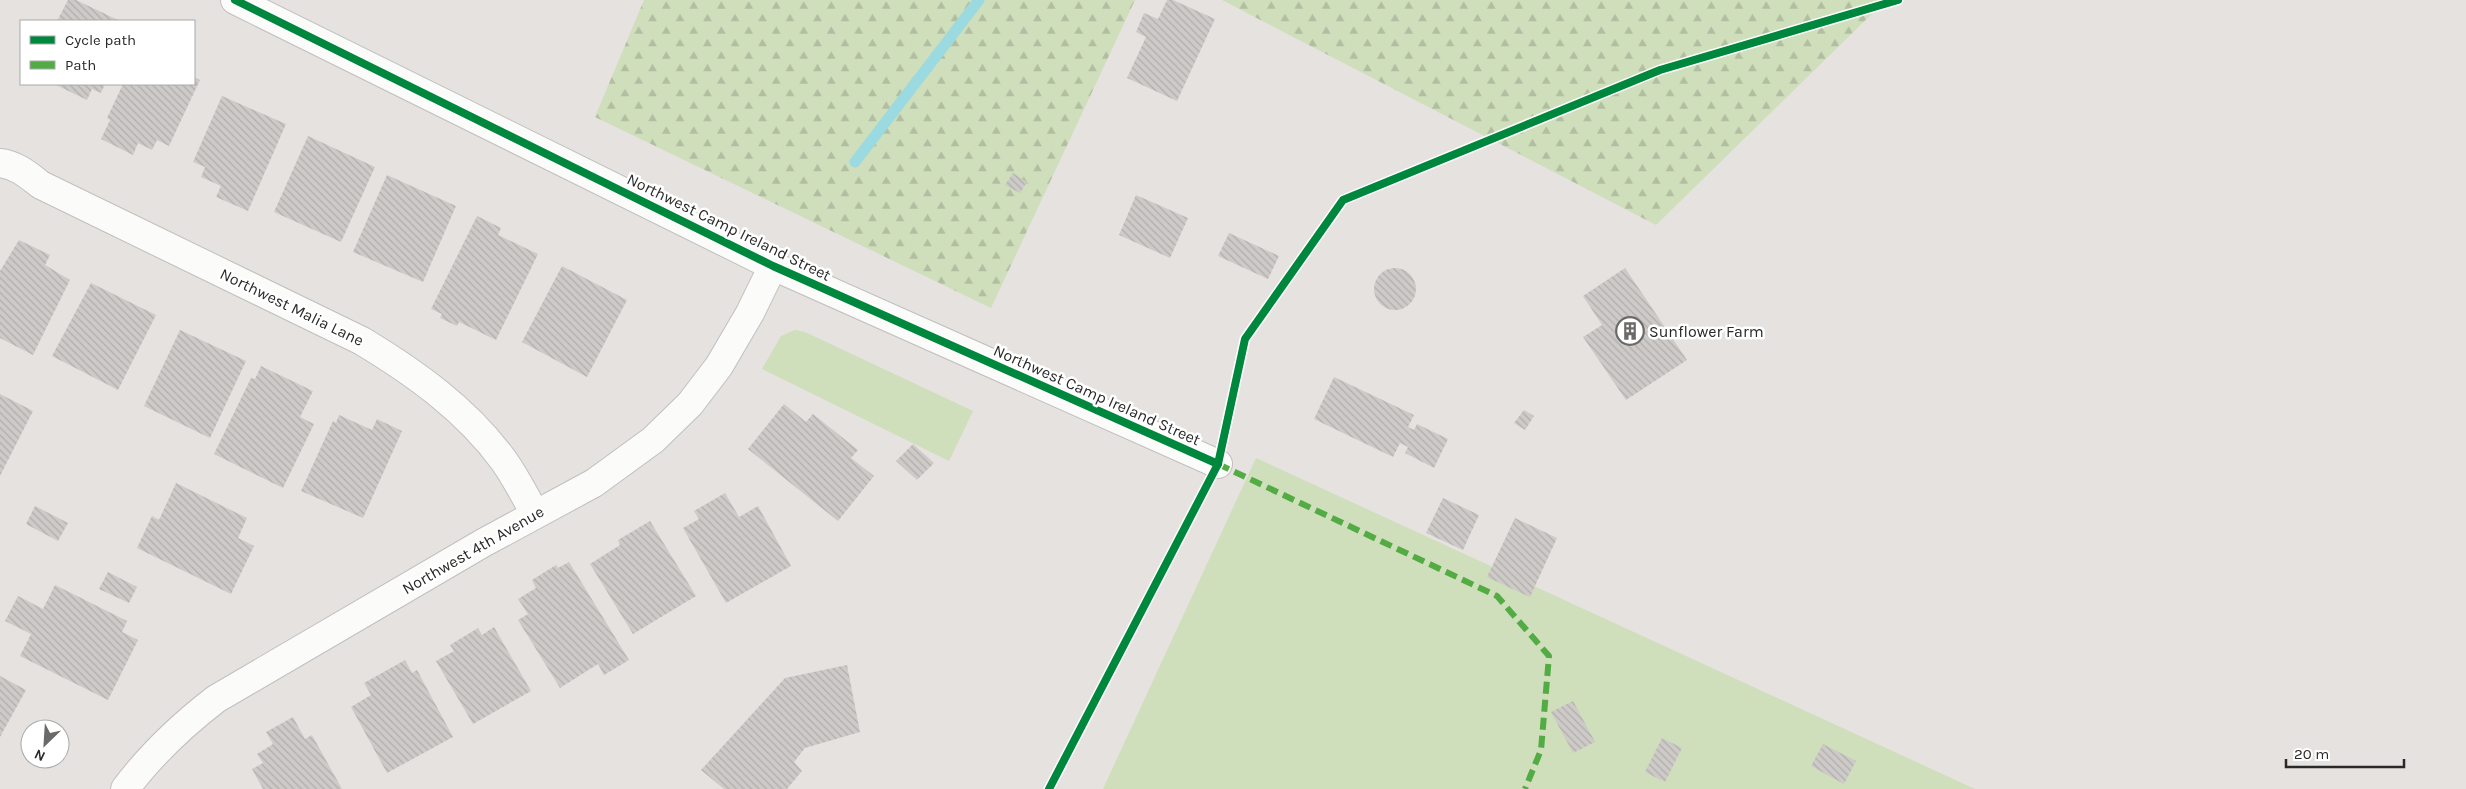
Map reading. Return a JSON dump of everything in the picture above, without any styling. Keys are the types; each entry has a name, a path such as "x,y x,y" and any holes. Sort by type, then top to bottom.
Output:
{"street":[{"name":"Northwest Camp Ireland Street","path":"235,0 774,266 1218,464"},
{"name":"Northwest Malia Lane","path":"0,163 9,164 23,170 41,185 362,341 406,368 455,408 503,460 536,514"},
{"name":"Northwest 4th Avenue","path":"125,789 145,762 178,729 216,699 536,514 594,483 652,440 690,404 719,366 750,313 774,266"}],"green space":[{"path":"644,0 1135,0 991,308 595,117"},
{"path":"1222,0 1886,0 1656,225"},
{"path":"795,330 805,332 973,411 949,461 762,369 781,336"},
{"path":"1256,458 1975,789 1103,789"}],"building":[{"path":"68,0 76,0 118,20 58,20"},
{"path":"1167,0 1173,0 1215,19 1177,101 1127,78 1146,37 1136,32 1144,13 1158,19"},
{"path":"195,78 200,80 169,146 157,140 152,150 138,143 133,155 101,139 110,120 107,118 123,85 195,85"},
{"path":"56,85 105,85 101,93 92,89 87,100"},
{"path":"222,96 286,124 248,211 216,197 221,186 201,177 205,167 193,162"},
{"path":"308,136 375,167 341,242 274,212"},
{"path":"1013,173 1027,182 1020,193 1005,185"},
{"path":"387,175 456,206 423,282 353,252"},
{"path":"1136,195 1188,218 1170,258 1119,235"},
{"path":"477,216 501,228 498,235 538,254 496,340 459,322 457,326 440,318 442,314 431,309"},
{"path":"1229,233 1279,256 1268,279 1218,256"},
{"path":"19,240 50,255 45,265 70,280 33,355 0,338 0,271"},
{"path":"562,266 627,300 587,377 522,342"},
{"path":"1395,268 1410,274 1416,289 1410,304 1395,310 1380,304 1374,289 1380,274"},
{"name":"Sunflower Farm","path":"1625,268 1687,360 1626,400 1583,337 1602,325 1583,296"},
{"path":"91,283 156,315 118,390 52,356"},
{"path":"180,330 246,361 210,438 144,406"},
{"path":"261,366 313,391 300,417 314,424 283,488 214,454 251,378 255,379"},
{"path":"1334,377 1414,415 1408,427 1414,430 1417,424 1448,439 1434,468 1405,453 1408,447 1400,443 1393,457 1314,419"},
{"path":"0,394 33,411 0,476"},
{"path":"784,404 806,422 813,414 858,450 851,458 874,476 838,521 748,449"},
{"path":"1524,410 1534,416 1525,430 1514,423"},
{"path":"339,415 372,430 377,419 402,431 363,518 301,491 333,421 336,423"},
{"path":"913,444 934,463 917,480 896,461"},
{"path":"176,483 247,518 238,538 254,546 231,594 137,548 152,516 159,520"},
{"path":"725,493 739,517 758,506 791,566 726,603 683,528 699,519 694,511"},
{"path":"1443,498 1479,515 1463,550 1426,533"},
{"path":"35,506 68,523 58,541 26,524"},
{"path":"1515,518 1557,538 1530,597 1487,577"},
{"path":"650,521 696,596 633,634 590,564 620,545 618,540"},
{"path":"569,562 629,660 604,675 598,664 560,688 518,620 528,614 518,599 536,588 532,580 556,565 558,568"},
{"path":"108,572 137,587 129,603 99,589"},
{"path":"55,585 127,621 122,632 138,640 108,700 20,656 31,634 5,621 18,596 43,609"},
{"path":"494,627 531,691 473,724 436,661 454,651 450,645 478,628 482,635"},
{"path":"405,660 412,673 417,670 453,737 387,773 351,707 371,695 364,683"},
{"path":"847,665 860,732 805,748 794,762 802,771 787,789 724,789 701,770 785,678"},
{"path":"0,676 26,690 0,737"},
{"path":"1573,701 1595,742 1573,753 1551,712"},
{"path":"293,717 305,739 312,735 342,789 263,789 252,769 263,763 257,754 273,744 266,732"},
{"path":"1662,738 1682,748 1665,782 1645,772"},
{"path":"1823,744 1856,761 1844,784 1811,766"}],"waterway":[{"path":"855,162 979,0"}],"marked path":[{"path":"1218,464 1497,596 1549,656 1541,750 1525,789"}],"cycle path":[{"path":"235,0 773,266 1218,464"},
{"path":"1049,789 1218,464 1245,339 1343,200 1660,70 1898,0"}],"place":[{"name":"Sunflower Farm","path":"1630,331"}]}
